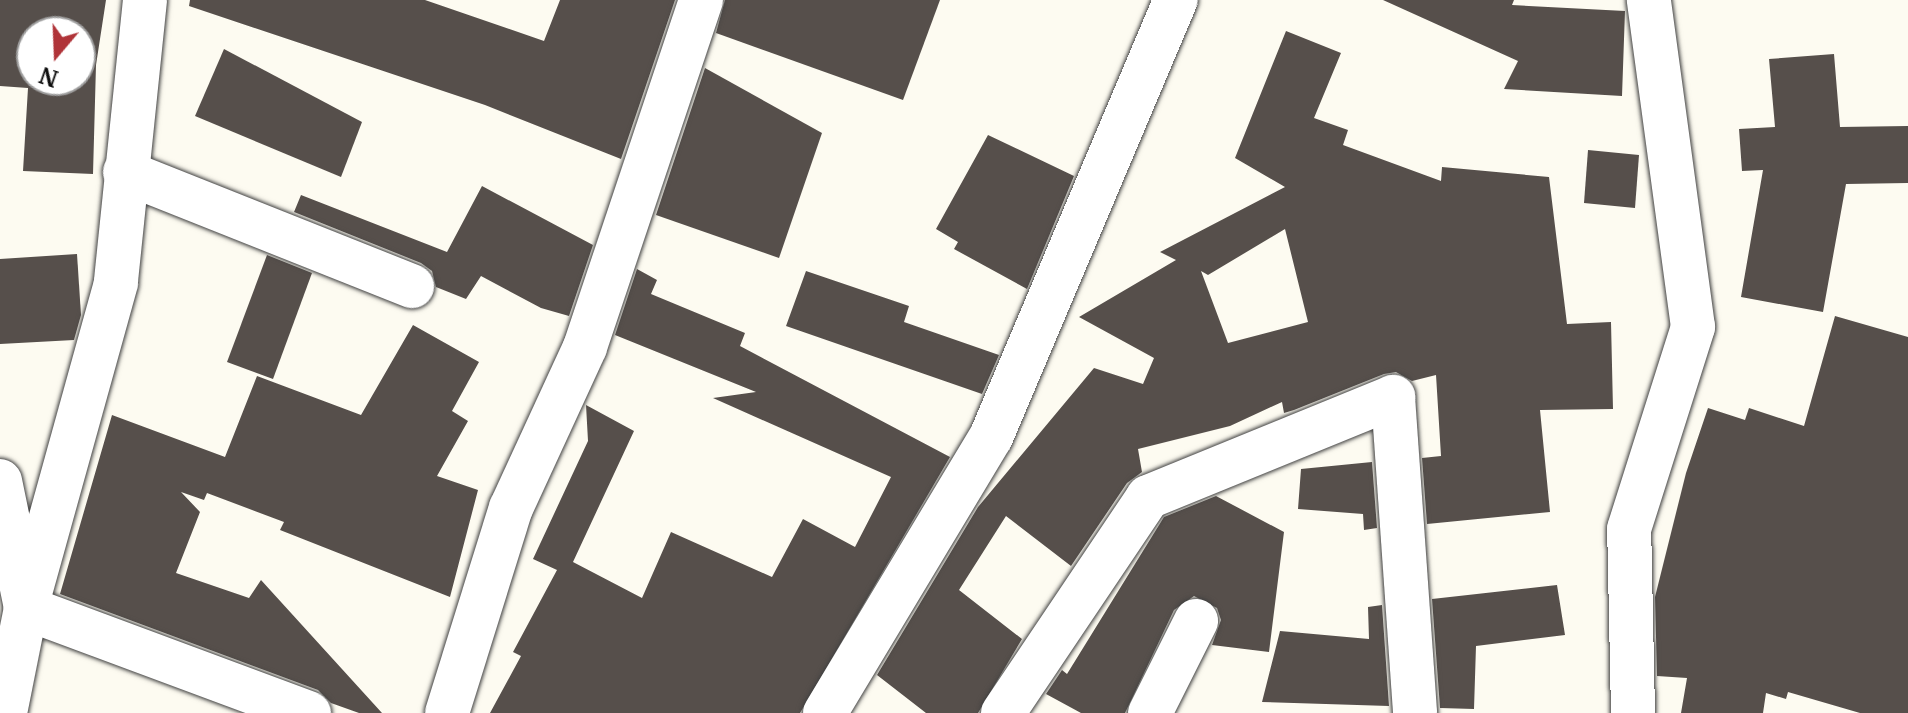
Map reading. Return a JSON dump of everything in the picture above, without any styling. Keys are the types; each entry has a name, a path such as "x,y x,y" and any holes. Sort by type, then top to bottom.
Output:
{"street":[{"path":"5,713 26,608 116,283 145,0"},
{"path":"447,713 511,508 585,347 701,0"},
{"path":"825,713 991,437 1176,0"},
{"path":"1633,713 1629,529 1693,327 1649,0"},
{"path":"125,172 412,286"},
{"path":"1003,713 1148,497 1393,397 1415,713"},
{"path":"1,486 26,608"},
{"path":"26,608 309,713"},
{"path":"1150,713 1196,621"}],"building":[{"path":"0,0 106,0 96,65 96,16 16,16 16,87 0,86"},
{"path":"190,0 425,0 544,41 560,0 675,0 621,159 485,105 189,6"},
{"path":"725,0 940,0 903,100 716,33"},
{"path":"1383,0 1514,0 1512,5 1625,11 1622,96 1504,89 1518,61"},
{"path":"1286,31 1341,53 1314,118 1348,130 1343,145 1441,181 1442,167 1549,177 1567,324 1611,322 1613,409 1540,410 1550,512 1427,524 1422,458 1441,456 1436,375 1412,381 1396,372 1384,374 1294,410 1284,413 1282,402 1230,426 1138,449 1142,472 1127,483 1071,566 1006,516 959,590 1022,639 978,713 926,713 877,675 978,507 1094,368 1143,384 1154,358 1079,317 1176,260 1160,252 1285,187 1235,158","holes":["1285,229 1308,322 1228,343 1201,271 1208,275"]},
{"path":"224,49 362,122 341,177 195,116"},
{"path":"1834,54 1840,127 1908,126 1908,183 1846,184 1823,312 1741,297 1763,170 1742,171 1739,129 1775,127 1769,59"},
{"path":"705,68 822,133 779,258 656,215"},
{"path":"28,96 95,96 93,174 23,171"},
{"path":"988,135 1074,176 1027,289 954,249 958,242 936,229"},
{"path":"1588,150 1639,155 1635,208 1584,203"},
{"path":"482,186 593,245 569,316 541,308 481,276 466,299 436,287 432,271 421,263 294,212 301,195 447,252"},
{"path":"77,254 81,315 74,340 0,344 0,259"},
{"path":"267,255 312,273 273,379 227,362"},
{"path":"637,269 657,280 651,294 745,333 740,346 950,457 800,713 490,713 521,656 513,652 557,570 533,559 588,441 586,405 634,431 573,562 642,598 671,532 772,577 803,519 855,547 891,477 713,398 756,392 615,335"},
{"path":"806,271 909,306 904,322 999,355 982,394 786,326"},
{"path":"1835,316 1908,337 1908,713 1860,713 1788,692 1786,699 1766,693 1763,713 1681,713 1687,678 1657,676 1655,597 1686,473 1708,408 1745,420 1749,408 1804,426"},
{"path":"413,325 479,362 452,411 468,421 437,476 478,490 450,597 280,530 284,522 207,493 204,500 181,492 200,512 176,573 249,598 261,580 382,713 359,713 331,703 318,690 60,594 112,415 225,457 257,376 361,415"},
{"path":"1372,462 1377,528 1364,530 1363,514 1298,509 1301,469"},
{"path":"1216,496 1284,532 1269,652 1212,645 1221,620 1217,608 1194,596 1174,610 1125,713 1081,713 1046,694 1062,670 1067,674 1164,517"},
{"path":"1557,585 1565,635 1476,646 1474,709 1440,708 1432,599"},
{"path":"1382,605 1389,706 1262,702 1280,631 1369,639 1368,607"}]}
